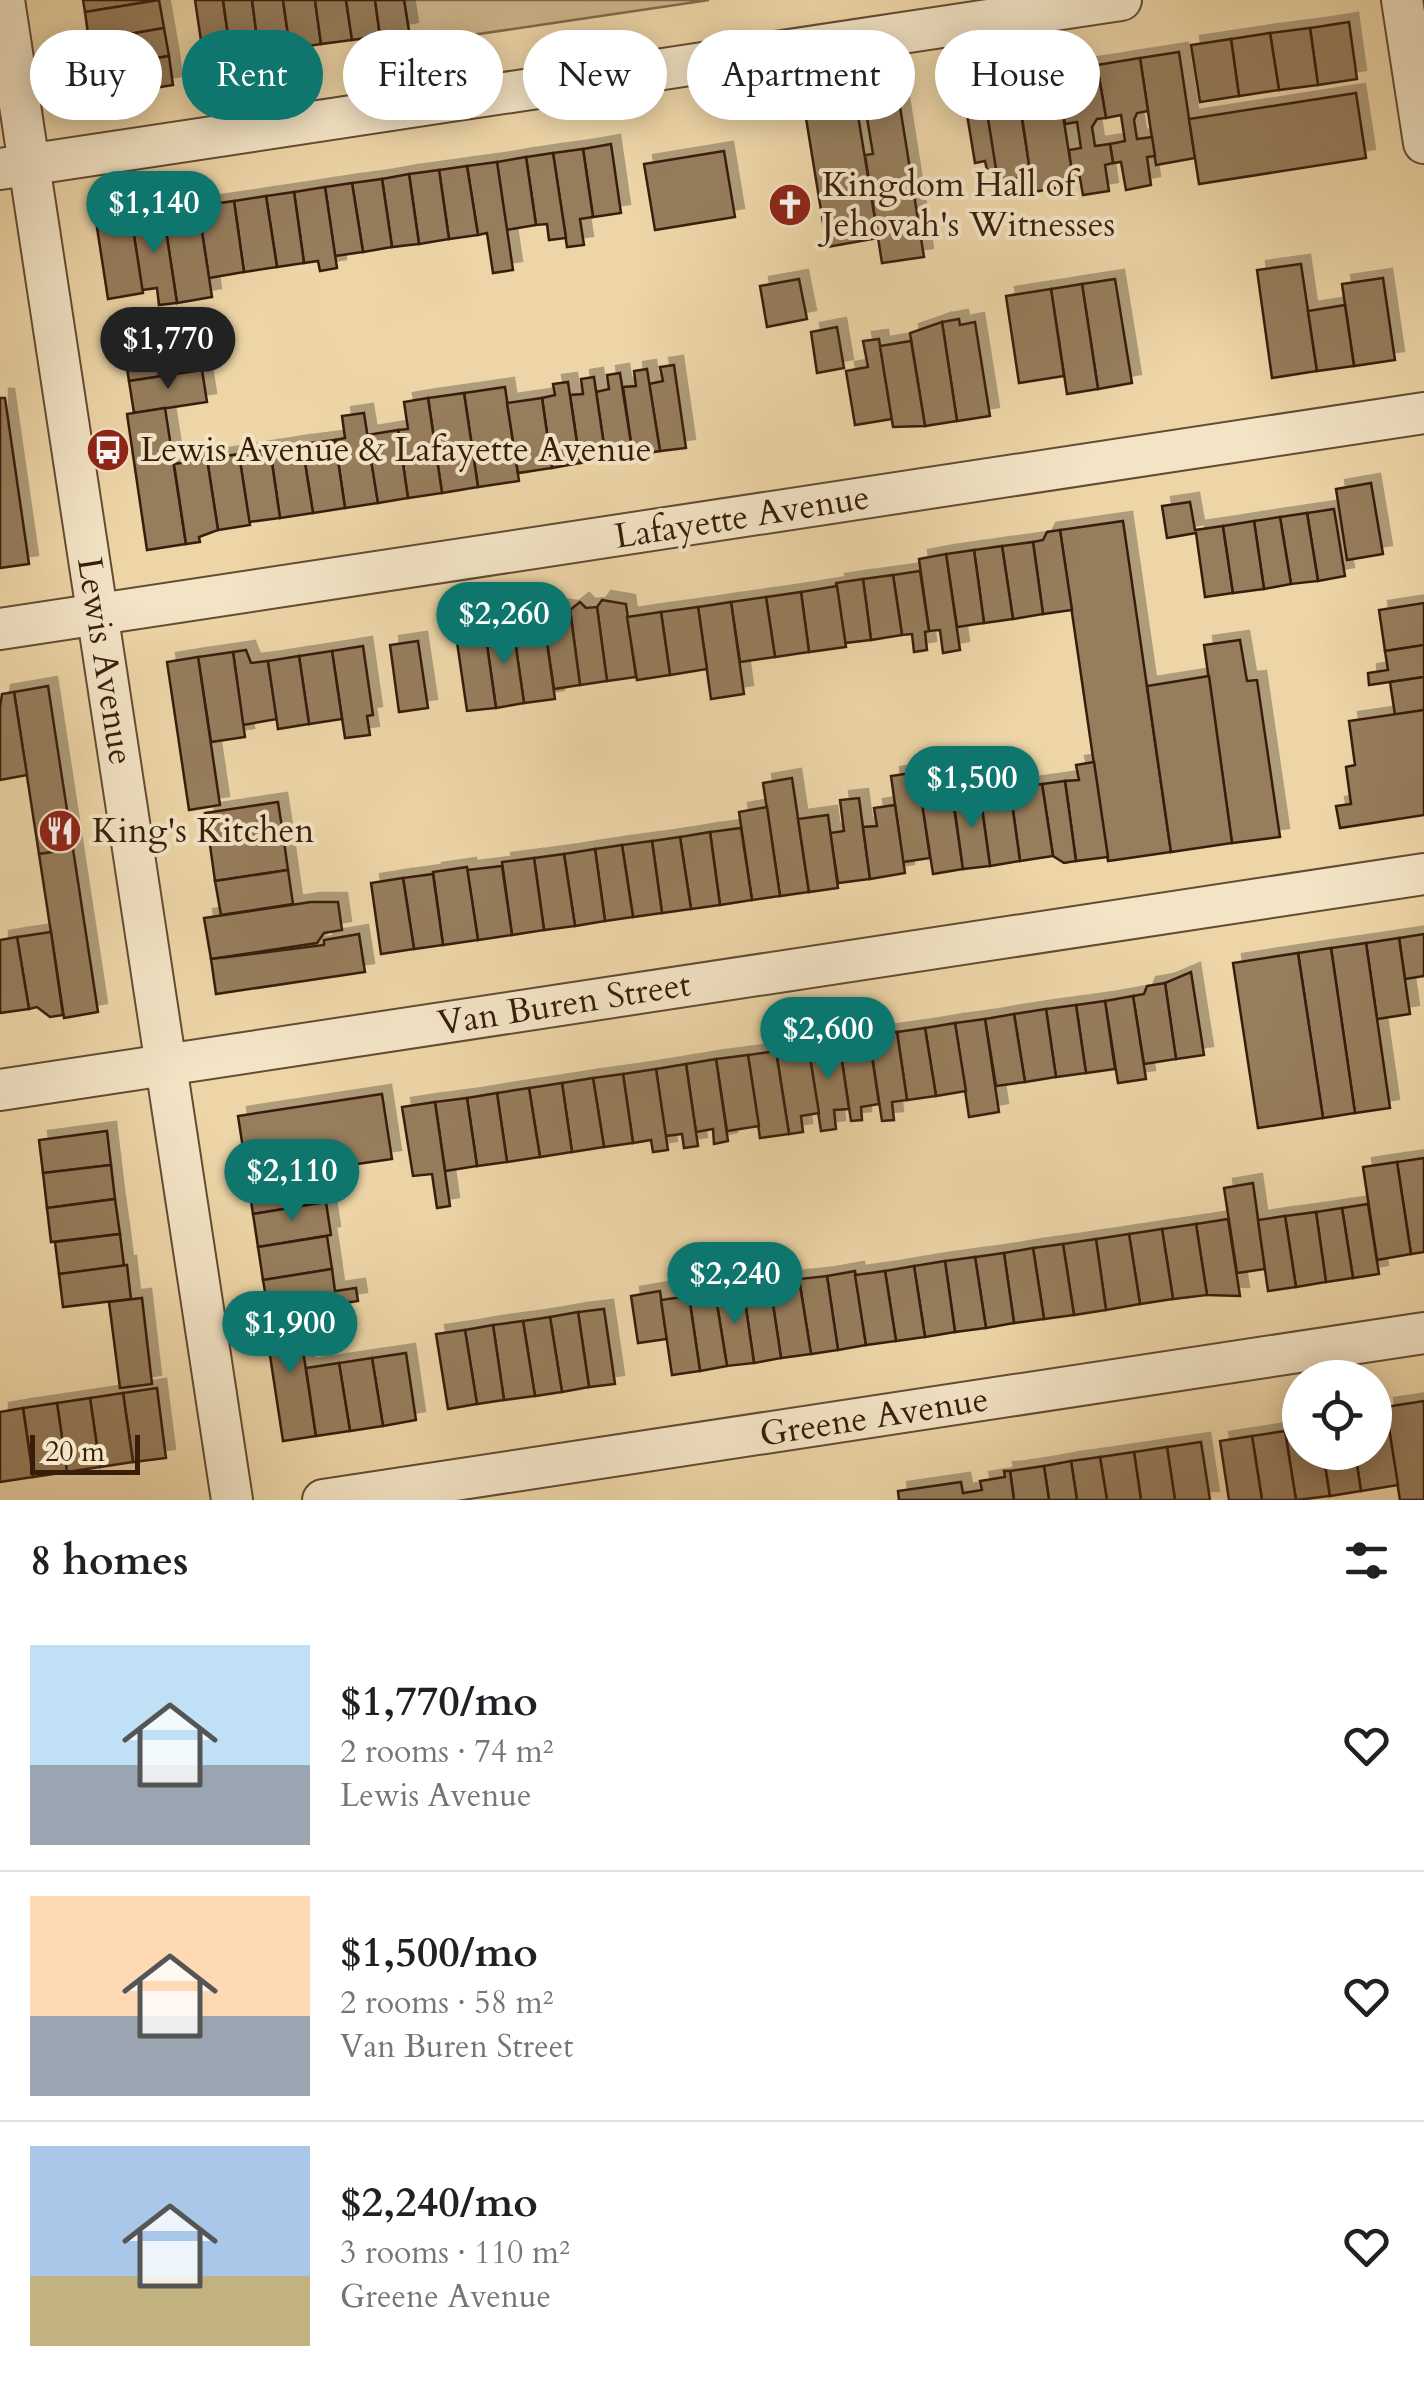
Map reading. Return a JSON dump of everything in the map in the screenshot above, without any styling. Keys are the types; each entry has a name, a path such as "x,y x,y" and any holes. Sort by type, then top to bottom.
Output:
{"street":[{"name":"Lewis Avenue","path":"4,0 15,167 97,614 232,1500"},
{"path":"15,167 1122,0"},
{"path":"1402,0 1424,144"},
{"name":"Lafayette Avenue","path":"0,629 1424,414"},
{"name":"Van Buren Street","path":"0,1090 1424,874"},
{"name":"Greene Avenue","path":"323,1500 1424,1334"}],"shaded area":[{"path":"404,0 709,0 503,30 409,30"}],"building":[{"path":"83,0 159,0 85,12"},
{"path":"159,0 164,28 87,30 85,12"},
{"path":"195,0 223,0 227,30 199,30"},
{"path":"223,0 252,0 256,30 227,30"},
{"path":"252,0 283,0 287,30 256,30"},
{"path":"283,0 315,0 319,30 287,30"},
{"path":"315,0 346,0 350,30 343,30 343,41 323,44 323,30 319,30"},
{"path":"346,0 375,0 379,30 350,30"},
{"path":"375,0 404,0 409,30 379,30"},
{"path":"1349,22 1357,79 1318,85 1310,28"},
{"path":"164,28 169,56 162,57 162,30 152,30"},
{"path":"1310,28 1318,85 1279,90 1270,33"},
{"path":"1270,33 1279,90 1239,96 1231,39"},
{"path":"1231,39 1239,96 1200,102 1191,45"},
{"path":"1179,52 1195,158 1156,165 1140,58"},
{"path":"169,56 173,85 162,87 162,57"},
{"path":"1140,58 1148,111 1137,113 1134,120 1137,139 1152,137 1155,156 1147,157 1151,185 1126,190 1121,162 1113,163 1110,144 1125,141 1121,115 1106,118 1100,65"},
{"path":"1100,83 1106,118 1100,119"},
{"path":"1356,93 1366,158 1199,184 1189,119"},
{"path":"806,120 859,120 878,238 827,247"},
{"path":"867,120 902,120 924,257 882,263 865,155 873,154"},
{"path":"968,120 988,120 996,169 987,170 985,161 975,163"},
{"path":"988,120 1022,120 1031,176 997,181"},
{"path":"1022,120 1064,120 1074,185 1033,192"},
{"path":"1064,120 1096,120 1092,127 1095,146 1110,144 1113,163 1105,165 1109,191 1083,195 1078,167 1071,168 1069,150 1081,148 1077,122 1065,124"},
{"path":"611,144 621,213 593,217 583,149"},
{"path":"583,149 593,217 580,219 584,245 567,247 553,153"},
{"path":"724,151 735,217 655,230 644,164"},
{"path":"553,153 566,238 549,240 547,224 536,225 526,157"},
{"path":"526,157 536,225 506,230 497,162"},
{"path":"497,162 513,270 493,273 487,233 478,235 467,166"},
{"path":"467,166 478,235 449,239 439,170"},
{"path":"439,170 449,239 419,244 409,174"},
{"path":"409,174 419,244 392,247 382,179"},
{"path":"382,179 392,247 363,252 352,183"},
{"path":"352,183 363,252 335,256 325,187"},
{"path":"325,187 337,268 320,271 318,261 304,263 294,192"},
{"path":"294,192 304,263 277,267 266,196"},
{"path":"266,196 277,267 244,272 234,201"},
{"path":"234,201 244,272 209,278 198,206"},
{"path":"198,206 212,297 177,303 163,211"},
{"path":"163,211 177,303 159,305 157,288 142,290 131,216"},
{"path":"131,216 143,293 108,299 96,221"},
{"path":"1301,264 1317,371 1272,378 1257,270"},
{"path":"1383,278 1395,360 1354,366 1342,284"},
{"path":"799,279 807,319 767,327 760,286"},
{"path":"1115,279 1132,383 1098,389 1082,284"},
{"path":"1082,284 1098,389 1067,394 1051,289"},
{"path":"1051,289 1064,376 1019,383 1006,296"},
{"path":"1345,305 1354,366 1317,371 1308,311"},
{"path":"959,319 960,325 975,322 990,416 957,421 942,322"},
{"path":"942,322 957,421 925,426 910,333"},
{"path":"837,327 844,368 817,373 811,332"},
{"path":"197,338 202,370 129,381 124,349"},
{"path":"879,339 892,419 855,425 846,371 868,367 863,341"},
{"path":"911,341 925,426 893,427 880,346"},
{"path":"674,365 686,448 660,451 649,384 663,381 660,367"},
{"path":"647,369 660,451 633,456 623,387 636,386 634,371"},
{"path":"202,370 207,402 134,413 129,381"},
{"path":"620,373 633,456 606,459 596,392 609,389 607,375"},
{"path":"594,377 606,459 580,463 570,395 583,394 581,379"},
{"path":"568,382 580,463 552,468 542,398 555,395 553,384"},
{"path":"505,387 519,481 478,487 464,393"},
{"path":"464,393 478,487 442,493 428,398"},
{"path":"0,398 5,398 29,564 0,568"},
{"path":"428,398 442,493 408,498 398,430 408,429 404,402"},
{"path":"542,398 552,468 518,473 507,403"},
{"path":"165,408 186,544 147,550 127,414"},
{"path":"364,413 378,503 345,508 335,440 345,438 342,416"},
{"path":"398,430 408,498 378,503 367,435"},
{"path":"335,440 345,508 313,513 302,444"},
{"path":"302,444 313,513 280,518 270,449"},
{"path":"270,449 280,518 249,522 239,454"},
{"path":"239,454 250,525 218,530 207,459"},
{"path":"207,459 218,530 199,537 200,542 186,544 174,464"},
{"path":"1371,483 1383,554 1347,560 1336,489"},
{"path":"1190,502 1195,530 1223,526 1233,593 1205,597 1196,533 1167,538 1162,506"},
{"path":"1334,509 1345,576 1318,581 1307,513"},
{"path":"1307,513 1318,581 1291,584 1280,517"},
{"path":"1280,517 1291,584 1264,589 1254,521"},
{"path":"1123,521 1171,852 1108,861 1060,530"},
{"path":"1254,521 1264,589 1233,593 1223,526"},
{"path":"1060,530 1072,610 1043,614 1033,542 1043,540 1047,532"},
{"path":"1033,542 1043,614 1013,619 1002,546"},
{"path":"1002,546 1013,619 984,623 974,550"},
{"path":"974,550 984,623 957,627 946,554"},
{"path":"946,554 960,650 943,653 940,630 929,631 919,559"},
{"path":"920,571 929,631 925,632 927,650 914,652 912,634 902,635 893,575"},
{"path":"893,575 902,635 871,640 863,579"},
{"path":"863,579 871,640 845,643 836,583"},
{"path":"837,586 846,647 809,652 801,592"},
{"path":"801,592 809,652 775,657 766,597"},
{"path":"766,597 775,657 740,662 731,602"},
{"path":"602,600 626,604 636,677 607,681 597,607"},
{"path":"580,602 586,608 597,607 607,681 580,685 570,610"},
{"path":"731,602 744,694 711,699 698,607"},
{"path":"1424,603 1424,645 1385,651 1379,610"},
{"path":"698,607 707,669 670,675 661,612"},
{"path":"555,608 570,610 580,685 554,689 543,615"},
{"path":"661,612 670,675 637,680 627,617"},
{"path":"543,615 555,699 524,703 513,627 523,626 529,617"},
{"path":"513,627 524,703 496,708 485,631"},
{"path":"485,631 496,708 467,711 456,635"},
{"path":"1240,640 1247,681 1257,680 1280,837 1232,843 1204,645"},
{"path":"418,641 428,708 399,712 390,645"},
{"path":"1424,645 1424,677 1369,685 1368,673 1388,670 1385,651"},
{"path":"363,646 373,715 367,716 370,735 345,738 332,651"},
{"path":"246,650 251,663 268,661 277,719 243,725 233,652"},
{"path":"332,651 342,719 309,724 299,656"},
{"path":"233,652 245,737 211,742 198,657"},
{"path":"299,656 309,724 278,729 268,661"},
{"path":"198,657 220,805 189,810 167,662"},
{"path":"1209,676 1232,843 1171,852 1147,686"},
{"path":"1424,677 1424,710 1395,715 1390,682"},
{"path":"48,686 73,849 39,854 14,692"},
{"path":"14,692 27,775 0,780 2,694"},
{"path":"1424,710 1424,815 1340,828 1336,806 1351,804 1346,767 1355,765 1349,721"},
{"path":"1094,762 1108,857 1076,861 1065,781 1079,780 1076,765"},
{"path":"918,772 930,858 903,862 891,776"},
{"path":"792,778 809,892 780,896 763,783"},
{"path":"950,780 963,869 933,874 919,784"},
{"path":"1065,781 1076,861 1064,863 1053,856 1042,784"},
{"path":"1042,784 1053,856 1020,861 1010,789"},
{"path":"1010,789 1020,861 990,866 980,794"},
{"path":"980,794 990,866 963,869 953,797"},
{"path":"859,798 870,879 838,883 830,833 844,831 840,800"},
{"path":"278,802 283,834 210,845 205,813"},
{"path":"895,805 905,873 870,879 863,827 877,826 874,808"},
{"path":"767,807 780,896 752,900 739,812"},
{"path":"828,815 838,888 809,892 798,819"},
{"path":"741,828 752,900 720,905 710,832"},
{"path":"710,832 720,905 691,909 680,837"},
{"path":"283,834 288,870 215,881 210,845"},
{"path":"680,837 691,909 662,913 652,841"},
{"path":"652,841 662,913 633,917 622,845"},
{"path":"622,845 633,917 605,921 595,849"},
{"path":"73,849 98,1012 64,1018 39,854"},
{"path":"595,849 605,921 575,926 564,854"},
{"path":"564,854 575,926 544,930 534,858"},
{"path":"534,858 544,930 512,935 502,862"},
{"path":"502,866 512,935 478,940 467,870"},
{"path":"467,867 478,940 443,945 433,872"},
{"path":"288,870 293,904 221,915 215,881"},
{"path":"433,874 443,945 414,949 403,878"},
{"path":"403,878 414,949 381,954 371,883"},
{"path":"311,902 338,902 342,930 324,933 317,943 211,959 204,918"},
{"path":"51,932 63,1015 50,1017 37,1007 29,1009 17,937"},
{"path":"359,934 365,972 216,994 211,959 324,945 324,940"},
{"path":"1424,934 1424,976 1405,979 1399,938"},
{"path":"17,937 29,1009 0,1013 0,940"},
{"path":"1399,938 1410,1014 1377,1019 1366,943"},
{"path":"1366,943 1390,1108 1355,1113 1331,948"},
{"path":"1331,948 1355,1113 1323,1118 1298,953"},
{"path":"1298,953 1323,1118 1258,1128 1233,963"},
{"path":"1191,972 1204,1055 1176,1059 1165,983"},
{"path":"1165,983 1176,1059 1144,1064 1133,996 1144,994 1147,986"},
{"path":"1133,996 1146,1079 1118,1083 1105,1001"},
{"path":"1105,1001 1115,1069 1086,1073 1076,1005"},
{"path":"1076,1005 1086,1073 1056,1077 1046,1009"},
{"path":"1046,1009 1056,1077 1025,1082 1014,1014"},
{"path":"1014,1014 1025,1082 996,1086 985,1019"},
{"path":"985,1019 999,1112 969,1117 955,1023"},
{"path":"955,1023 966,1091 936,1096 925,1028"},
{"path":"925,1028 936,1096 907,1100 897,1032"},
{"path":"897,1032 907,1100 892,1102 894,1120 882,1121 869,1036"},
{"path":"869,1036 879,1104 861,1107 862,1120 851,1121 839,1041"},
{"path":"839,1041 849,1109 834,1110 836,1129 821,1131 808,1045"},
{"path":"808,1045 819,1113 801,1116 803,1132 789,1134 776,1051"},
{"path":"776,1051 789,1134 760,1138 748,1055"},
{"path":"748,1055 759,1126 727,1131 716,1059"},
{"path":"716,1059 728,1141 714,1144 713,1129 696,1132 686,1064"},
{"path":"686,1064 698,1146 684,1148 682,1134 665,1136 656,1069"},
{"path":"656,1069 668,1150 653,1152 651,1140 633,1143 623,1074"},
{"path":"623,1074 633,1143 604,1147 593,1078"},
{"path":"593,1078 604,1147 572,1152 562,1083"},
{"path":"562,1083 572,1152 540,1157 529,1088"},
{"path":"529,1088 540,1157 507,1162 497,1093"},
{"path":"497,1093 507,1162 477,1166 467,1098"},
{"path":"382,1094 392,1159 343,1166 341,1151 335,1147 295,1153 292,1174 248,1181 238,1116"},
{"path":"467,1098 477,1166 445,1171 435,1102"},
{"path":"435,1102 450,1206 437,1208 432,1174 413,1176 402,1107"},
{"path":"107,1131 111,1165 43,1173 39,1140"},
{"path":"1424,1158 1424,1252 1411,1254 1397,1162"},
{"path":"1397,1162 1411,1254 1377,1260 1363,1167"},
{"path":"111,1165 115,1199 47,1208 43,1173"},
{"path":"321,1170 326,1202 253,1214 248,1181"},
{"path":"1253,1183 1265,1269 1237,1273 1224,1188"},
{"path":"115,1199 120,1234 51,1242 47,1208"},
{"path":"326,1202 331,1235 258,1247 253,1214"},
{"path":"1368,1204 1379,1274 1353,1278 1342,1208"},
{"path":"1342,1208 1353,1278 1326,1282 1316,1212"},
{"path":"1316,1212 1326,1282 1296,1287 1285,1216"},
{"path":"1285,1216 1296,1287 1268,1291 1258,1220"},
{"path":"1228,1219 1240,1296 1207,1295 1196,1224"},
{"path":"1196,1224 1207,1295 1173,1299 1162,1229"},
{"path":"1162,1229 1173,1299 1140,1304 1129,1234"},
{"path":"120,1234 124,1266 59,1274 55,1242"},
{"path":"1129,1234 1140,1304 1106,1310 1096,1239"},
{"path":"327,1236 332,1269 263,1280 258,1247"},
{"path":"1096,1239 1106,1310 1074,1315 1063,1244"},
{"path":"1063,1244 1074,1315 1044,1319 1033,1248"},
{"path":"1033,1248 1044,1319 1014,1323 1004,1253"},
{"path":"1004,1253 1014,1323 986,1328 975,1257"},
{"path":"975,1257 986,1328 955,1332 945,1261"},
{"path":"945,1261 955,1332 925,1337 914,1266"},
{"path":"127,1265 131,1299 63,1307 59,1274"},
{"path":"914,1266 925,1337 896,1341 885,1271"},
{"path":"332,1269 335,1291 356,1288 358,1301 269,1315 263,1280"},
{"path":"855,1271 866,1345 838,1350 827,1276"},
{"path":"885,1271 896,1341 866,1345 855,1275"},
{"path":"827,1276 838,1350 811,1354 799,1279"},
{"path":"799,1279 811,1354 781,1358 770,1284"},
{"path":"770,1284 781,1358 754,1363 743,1288"},
{"path":"743,1288 754,1363 727,1366 715,1292"},
{"path":"660,1291 667,1339 638,1343 631,1296"},
{"path":"715,1292 727,1366 700,1371 689,1296"},
{"path":"689,1296 700,1371 672,1375 661,1300"},
{"path":"142,1298 152,1384 120,1388 109,1302"},
{"path":"604,1309 615,1384 589,1387 578,1312"},
{"path":"297,1311 316,1436 283,1441 264,1316"},
{"path":"578,1312 589,1387 562,1392 550,1317"},
{"path":"550,1317 562,1392 535,1396 523,1321"},
{"path":"523,1321 535,1396 504,1400 493,1325"},
{"path":"493,1325 504,1400 477,1404 465,1330"},
{"path":"465,1330 477,1404 448,1409 436,1334"},
{"path":"406,1353 416,1420 383,1426 372,1358"},
{"path":"372,1358 383,1426 350,1431 339,1363"},
{"path":"339,1363 350,1431 316,1436 306,1368"},
{"path":"157,1388 166,1458 133,1462 123,1393"},
{"path":"123,1393 133,1462 100,1467 90,1398"},
{"path":"90,1398 100,1467 67,1472 57,1403"},
{"path":"1424,1401 1424,1500 1400,1500 1392,1450 1392,1406"},
{"path":"57,1403 67,1472 33,1477 23,1408"},
{"path":"23,1408 33,1477 0,1482 0,1412"},
{"path":"1282,1431 1282,1470 1291,1470 1296,1500 1262,1500 1252,1436"},
{"path":"1252,1436 1262,1500 1229,1500 1220,1441"},
{"path":"1201,1442 1210,1500 1175,1500 1167,1447"},
{"path":"1167,1447 1175,1500 1141,1500 1134,1452"},
{"path":"1392,1447 1398,1485 1361,1491 1358,1470 1392,1470"},
{"path":"1134,1452 1141,1500 1107,1500 1100,1457"},
{"path":"1100,1457 1107,1500 1077,1500 1071,1461"},
{"path":"1071,1461 1077,1500 1049,1500 1044,1466"},
{"path":"1044,1466 1049,1500 1014,1500 1010,1471"},
{"path":"1291,1470 1326,1470 1330,1496 1296,1500"},
{"path":"1326,1470 1358,1470 1361,1491 1330,1496"},
{"path":"1004,1471 1010,1471 1014,1500 899,1500 898,1491 961,1482 963,1493 982,1490 980,1481 1005,1477"}],"place":[{"name":"Kingdom Hall of Jehovah's Witnesses","path":"790,205"},
{"name":"Lewis Avenue & Lafayette Avenue","path":"108,450"},
{"name":"King's Kitchen","path":"60,831"}]}
